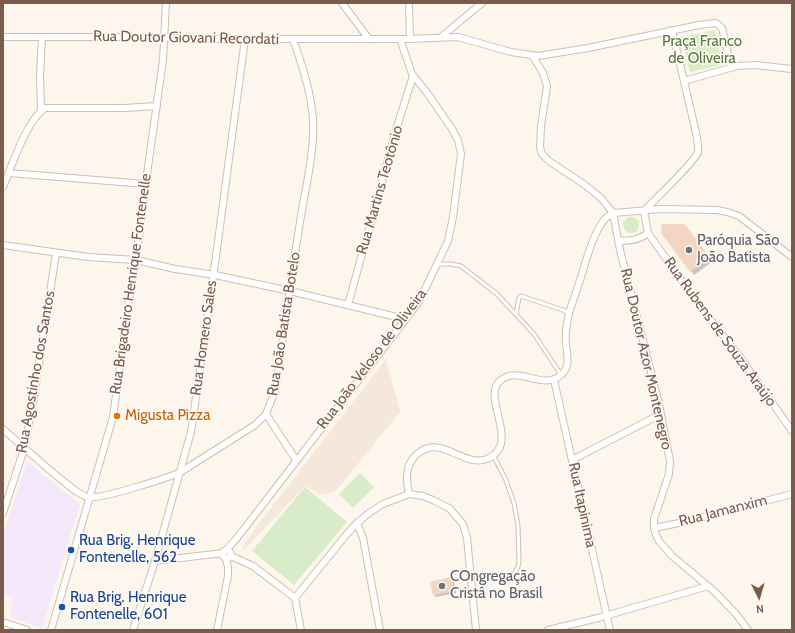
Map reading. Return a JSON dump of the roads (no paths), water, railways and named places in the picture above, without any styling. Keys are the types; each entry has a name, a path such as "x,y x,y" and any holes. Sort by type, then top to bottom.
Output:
{"street":[{"name":"Rua Brigadeiro Henrique Fontenelle","path":"51,630 113,418 163,60 166,3"},
{"path":"342,3 369,39 462,37 510,52 538,56 582,49 672,30 712,23 719,24 722,28 731,67"},
{"path":"409,3 410,39"},
{"path":"441,37 482,3"},
{"path":"644,211 697,154 698,146 672,30"},
{"name":"Rua Doutor Giovani Recordati","path":"3,37 164,37 245,40 369,39"},
{"path":"41,111 40,74 42,37"},
{"name":"Rua João Batista Botelo","path":"90,497 110,494 167,478 179,473 255,425 266,414 275,391 313,132 310,100 302,66 293,39"},
{"name":"Rua João Veloso de Oliveira","path":"225,552 418,303 448,241 462,154 458,140 452,129 428,94 413,76 400,39"},
{"name":"Rua Homero Sales","path":"133,630 155,561 164,523 190,432 245,40"},
{"path":"532,55 543,73 547,86 541,126 540,147 542,154 549,161 585,185 601,198 613,213"},
{"path":"684,82 742,65 792,69"},
{"name":"Rua Martins Teotônio","path":"348,305 397,127 413,76"},
{"path":"3,187 30,125 45,108 124,108 157,106"},
{"path":"9,173 146,184"},
{"path":"408,494 407,472 411,459 419,451 437,447 468,459 476,460 486,459 493,455 498,449 502,440 501,425 494,394 495,386 500,380 509,376 518,375 537,380 554,380 566,369 568,362 566,335 570,313 593,240 600,226 607,217 613,213 661,209 717,210 732,213 739,216 792,257"},
{"path":"618,240 637,240 648,233 644,211"},
{"name":"Rua Doutor Azor Montenegro","path":"613,213 618,240 661,414 670,461 669,474 654,519 654,528"},
{"name":"Rua Rubens de Souza Araújo","path":"648,233 700,306 742,360 792,431"},
{"path":"3,245 88,257 136,260 290,291 405,319"},
{"name":"Rua Agostinho dos Santos","path":"3,513 24,449 34,396 56,253"},
{"name":"Rua Itapinima","path":"554,380 610,630"},
{"path":"266,414 296,460"},
{"path":"572,460 661,414"},
{"path":"3,429 24,449 71,488 90,497"},
{"path":"295,598 346,535 369,513 383,504 408,494 423,496 449,508 463,524 467,538 476,630"},
{"name":"Rua Jamanxim","path":"654,528 684,522 792,494"},
{"path":"357,523 363,538 380,630"},
{"path":"654,528 659,541 671,555 708,586 736,614 748,630"},
{"path":"155,561 225,552 231,553 218,630"},
{"path":"229,558 253,566 295,598 301,630"},
{"path":"548,630 708,586"},
{"path":"3,622 27,630"}],"lane":[{"path":"438,264 460,266 496,294 534,334 561,375"},
{"path":"516,314 520,296 570,313"},
{"path":"493,455 505,478 516,512 519,560 518,567 511,579"}],"place":[{"name":"Paróquia São João Batista","path":"689,250"},
{"name":"Migusta Pizza","path":"117,416"},
{"name":"Rua Brig. Henrique Fontenelle, 562","path":"71,550"},
{"name":"COngregação Cristâ no Brasil","path":"442,586"},
{"name":"Rua Brig. Henrique Fontenelle, 601","path":"62,607"}],"park label":[{"name":"Praça Franco de Oliveira","path":"702,50"}]}
